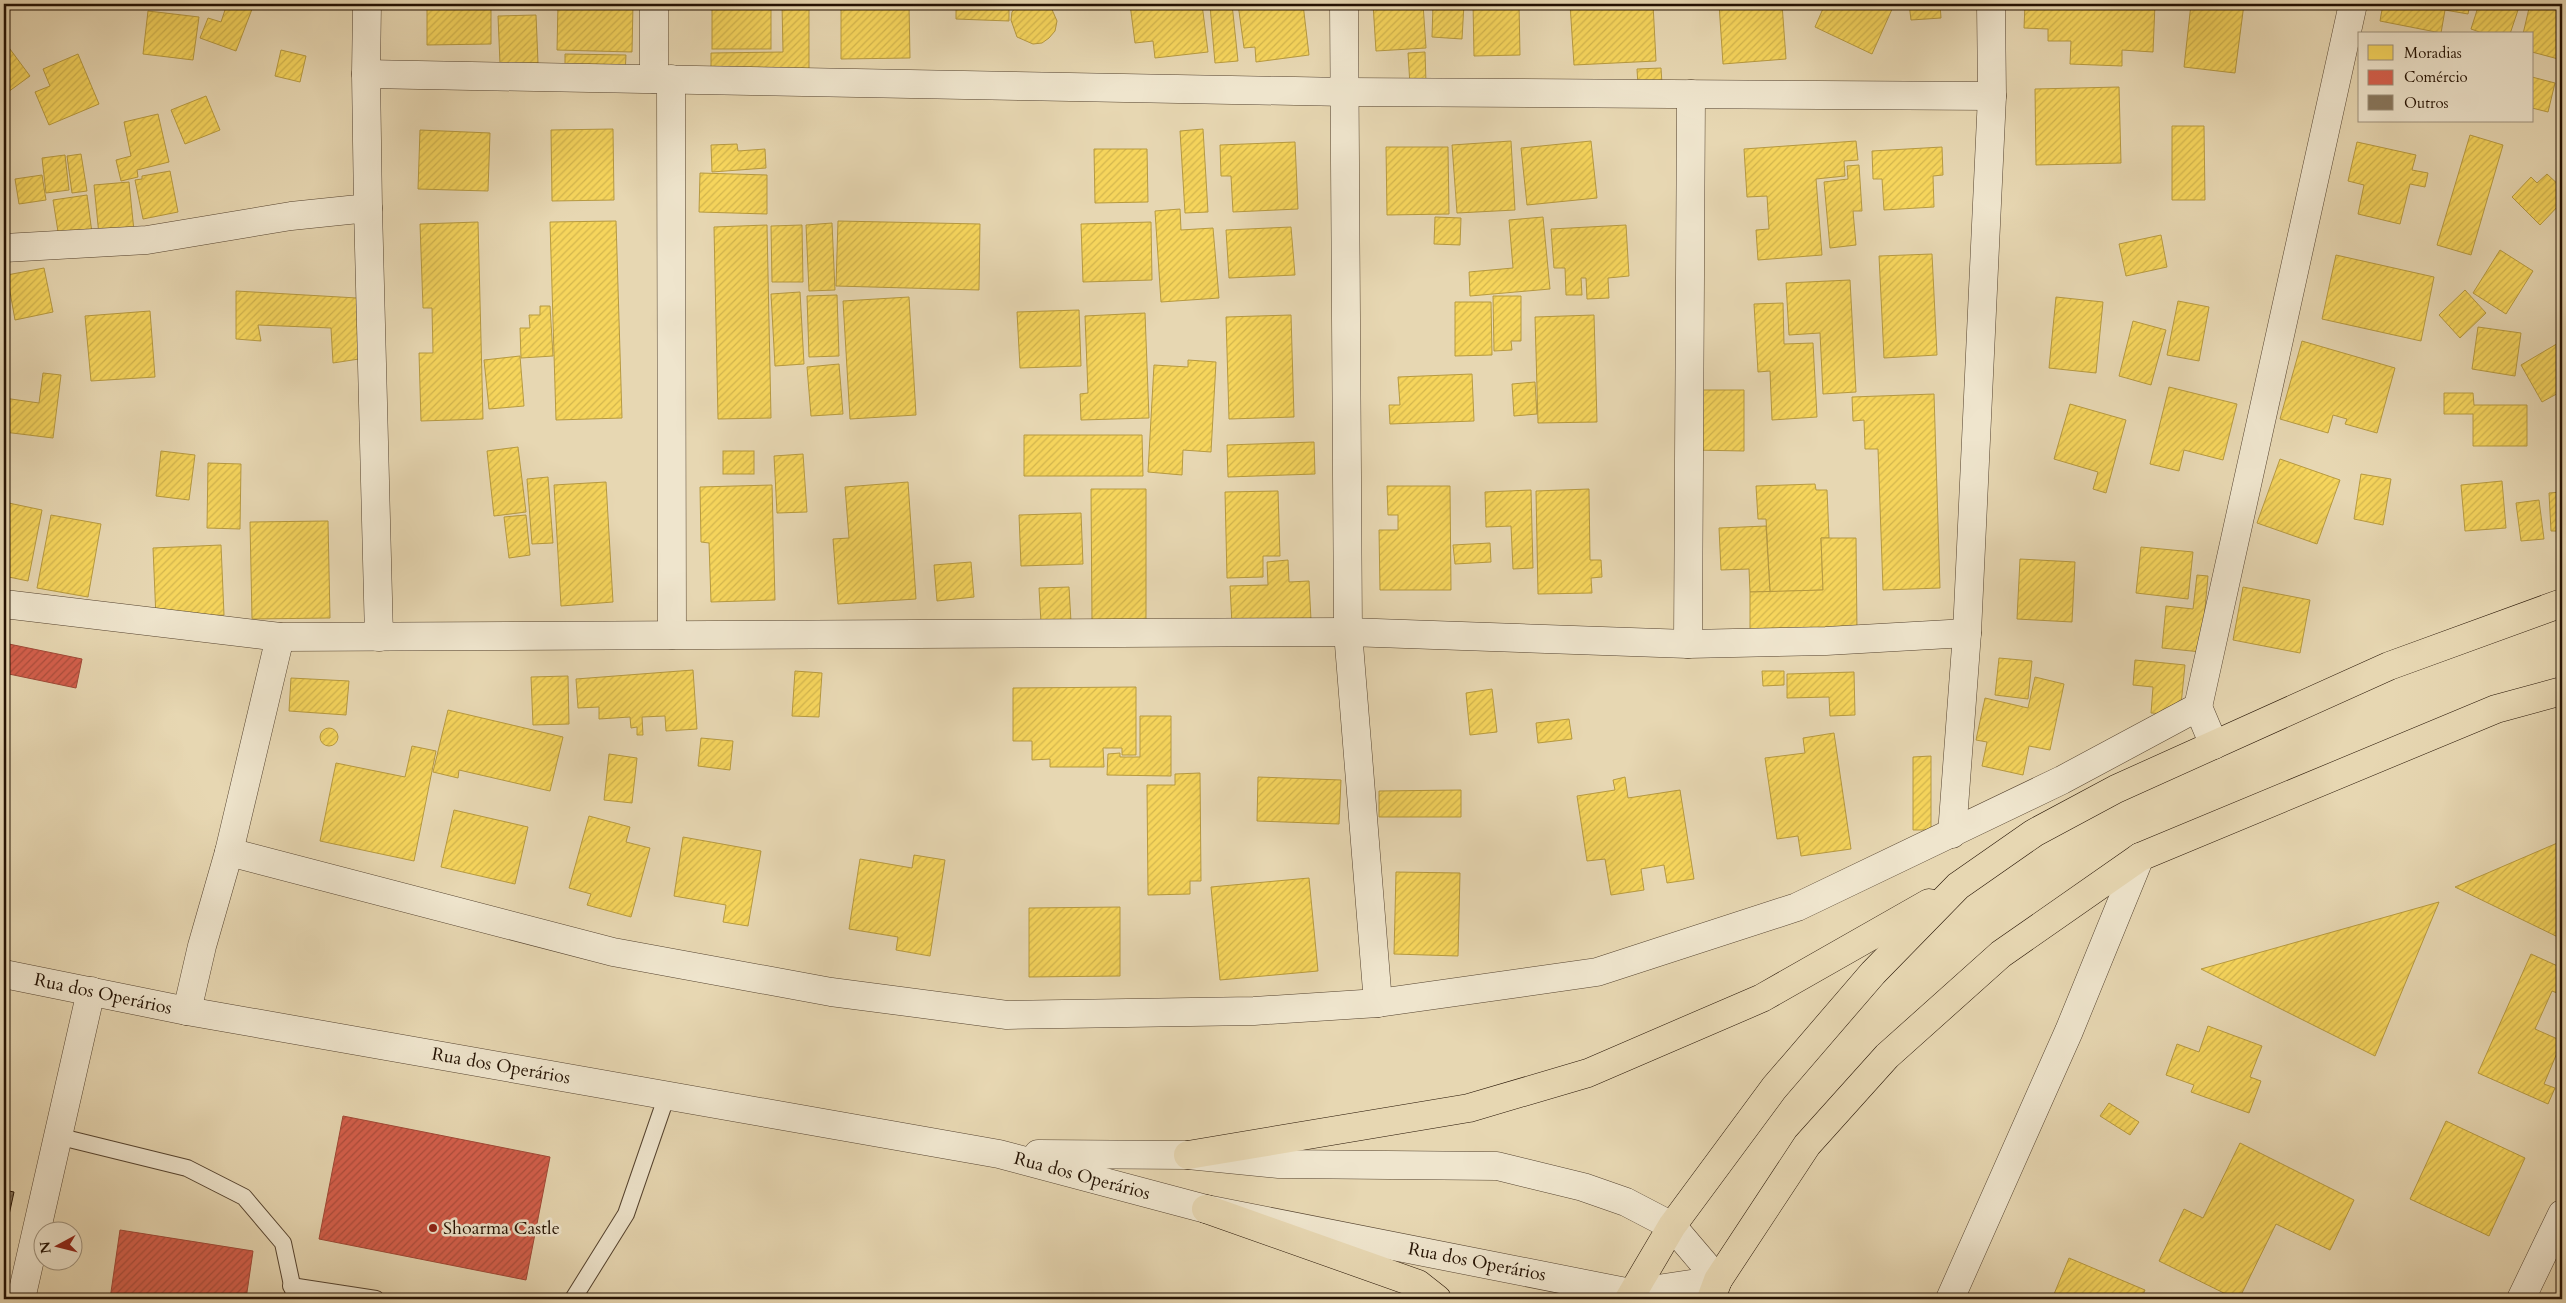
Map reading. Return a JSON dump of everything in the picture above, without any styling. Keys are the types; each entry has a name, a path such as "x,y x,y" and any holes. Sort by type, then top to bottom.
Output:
{"highway":[{"path":"1188,1155 1469,1108 1588,1073 1762,998 1958,886 2034,833 2116,789 2389,666 2562,603"},
{"path":"1714,1290 1807,1145 1887,1056 2001,954 2140,857 2496,709 2562,691"},
{"path":"1630,1296 1672,1226 1774,1088 1873,973 1958,886"},
{"path":"1206,1209 1418,1284 1437,1299"}],"street":[{"path":"368,4 366,74 368,208 379,636"},
{"path":"654,4 662,79 672,635"},
{"path":"1344,4 1348,632 1378,1003"},
{"path":"1952,834 1967,633 1992,96 1990,4"},
{"path":"2214,744 2198,707 2353,4"},
{"path":"366,74 1346,92 1992,96"},
{"path":"1688,644 1690,94"},
{"path":"4,248 146,240 291,216 368,208"},
{"path":"4,604 280,637 1348,632 1688,644 1967,633"},
{"path":"187,1011 202,946 229,852 280,637"},
{"path":"229,852 613,952 831,992 997,1014 1254,1011 1378,1003 1597,972 1797,906 1952,834 2062,780 2198,707"},
{"path":"1950,1299 2069,1031 2140,857"},
{"name":"Rua dos Operários","path":"4,974 187,1011 999,1154 1206,1209 1630,1296 1714,1290 1672,1226 1626,1202 1582,1187 1497,1166 1279,1164 1188,1155 999,1154"},
{"path":"21,1299 91,991"},
{"path":"2521,1299 2562,1214"}],"lane":[{"path":"572,1299 626,1214 667,1095"},
{"path":"57,1136 187,1168 244,1197 283,1243 293,1292 376,1299"}],"building: Moradias":[{"path":"227,4 254,4 236,51 200,38 208,18 221,22"},
{"path":"427,4 491,4 491,44 427,45"},
{"path":"558,4 633,4 632,52 557,50"},
{"path":"712,4 771,4 771,49 712,49"},
{"path":"782,4 809,4 809,73 711,74 711,53 783,52"},
{"path":"841,4 909,4 910,58 841,59"},
{"path":"956,4 1009,4 1009,21 956,19"},
{"path":"1018,4 1050,5 1057,21 1055,31 1049,38 1042,43 1033,44 1017,37 1011,20 1012,12"},
{"path":"1130,4 1202,4 1208,52 1155,58 1153,41 1135,43"},
{"path":"1232,4 1238,61 1215,63 1210,6"},
{"path":"1238,4 1303,4 1309,55 1256,62 1255,47 1244,48"},
{"path":"1373,4 1423,4 1426,48 1376,51"},
{"path":"1433,4 1464,4 1462,39 1432,37"},
{"path":"1473,4 1519,4 1520,55 1474,56"},
{"path":"1570,4 1653,4 1656,61 1574,65"},
{"path":"1719,4 1782,4 1786,59 1723,64"},
{"path":"1825,4 1885,4 1893,7 1872,54 1815,27"},
{"path":"1909,4 1940,4 1941,18 1911,20"},
{"path":"2025,4 2155,4 2153,52 2122,50 2122,66 2070,64 2071,41 2048,41 2048,29 2024,28"},
{"path":"2191,4 2244,4 2235,73 2184,67"},
{"path":"2383,4 2470,4 2468,14 2445,10 2441,32 2380,21"},
{"path":"2479,4 2520,4 2511,32 2479,32 2471,29"},
{"path":"2530,4 2562,4 2562,60 2534,53 2534,32 2523,32"},
{"path":"148,11 199,17 193,60 143,54"},
{"path":"536,15 538,63 500,64 498,16"},
{"path":"7,45 30,76 8,92 4,86 4,48"},
{"path":"281,50 306,56 300,82 275,76"},
{"path":"1425,52 1426,83 1410,85 1408,53"},
{"path":"78,54 99,104 49,125 35,92 50,86 43,69"},
{"path":"565,54 626,55 625,74 565,74"},
{"path":"1661,68 1662,84 1638,86 1637,69"},
{"path":"2534,78 2555,83 2548,112 2534,108"},
{"path":"2119,87 2121,163 2036,165 2035,89"},
{"path":"206,96 220,130 185,144 171,110"},
{"path":"158,114 169,162 137,170 138,177 121,181 116,160 131,156 124,122"},
{"path":"2172,126 2204,126 2205,200 2172,200"},
{"path":"613,129 614,200 552,201 551,130"},
{"path":"1203,129 1208,212 1185,213 1180,131"},
{"path":"420,130 490,133 488,191 418,189"},
{"path":"2470,135 2503,145 2471,255 2437,245"},
{"path":"1511,141 1515,210 1457,213 1452,145"},
{"path":"1591,141 1597,198 1527,205 1521,148"},
{"path":"1856,141 1858,160 1844,161 1845,176 1816,179 1822,255 1758,260 1756,230 1769,229 1767,196 1747,197 1744,149"},
{"path":"1295,142 1298,209 1233,212 1231,176 1221,176 1220,145"},
{"path":"2357,142 2416,155 2412,170 2428,173 2425,187 2410,184 2400,224 2358,214 2364,185 2348,181"},
{"path":"737,144 738,151 765,149 766,168 712,172 711,145"},
{"path":"1386,147 1448,147 1449,214 1387,215"},
{"path":"1942,147 1943,175 1933,176 1934,207 1884,210 1882,179 1873,179 1872,151"},
{"path":"1094,149 1147,149 1148,202 1095,203"},
{"path":"81,154 87,191 72,193 67,156"},
{"path":"65,155 69,190 46,193 42,158"},
{"path":"1859,165 1862,211 1853,211 1856,245 1830,248 1824,182 1848,179 1847,166"},
{"path":"170,171 178,212 143,219 135,180 142,179 142,176"},
{"path":"700,173 767,175 767,214 699,212"},
{"path":"2547,174 2562,188 2562,202 2540,225 2512,197 2531,177 2537,183"},
{"path":"42,175 46,200 19,204 15,179"},
{"path":"4,178 9,202 4,204"},
{"path":"129,182 134,231 99,235 94,185"},
{"path":"87,195 92,233 59,238 53,200"},
{"path":"1180,209 1181,230 1213,228 1219,298 1161,302 1155,211"},
{"path":"1435,217 1461,218 1460,245 1434,244"},
{"path":"1543,217 1550,289 1470,296 1469,272 1513,268 1509,220"},
{"path":"616,221 622,418 556,420 550,222"},
{"path":"838,221 980,224 979,290 836,286"},
{"path":"478,222 483,419 421,421 419,353 433,353 432,308 423,308 420,224"},
{"path":"1151,222 1152,280 1083,282 1081,224"},
{"path":"832,223 835,290 809,291 806,225"},
{"path":"767,225 771,418 718,419 714,227"},
{"path":"802,225 803,282 772,282 771,226"},
{"path":"1626,225 1629,276 1608,278 1609,298 1587,299 1586,278 1581,278 1582,295 1566,295 1565,268 1554,268 1551,229"},
{"path":"1291,227 1295,275 1229,278 1226,230"},
{"path":"2161,235 2167,267 2126,276 2119,244"},
{"path":"2500,250 2533,271 2506,314 2473,293"},
{"path":"1932,254 1937,355 1884,358 1879,256"},
{"path":"2336,255 2434,277 2421,341 2322,319"},
{"path":"44,268 53,312 15,320 7,275"},
{"path":"1850,280 1856,392 1823,394 1820,333 1789,335 1786,283"},
{"path":"2465,290 2486,313 2460,338 2439,315"},
{"path":"236,291 357,298 359,359 333,363 331,328 258,325 261,341 236,339"},
{"path":"800,292 804,364 775,366 771,294"},
{"path":"837,295 839,356 809,357 807,296"},
{"path":"1493,296 1521,296 1521,341 1511,341 1512,350 1494,351"},
{"path":"909,297 916,415 850,419 843,301"},
{"path":"2056,297 2103,302 2096,373 2049,368"},
{"path":"2178,301 2209,307 2199,361 2167,355"},
{"path":"1455,302 1491,302 1492,355 1455,356"},
{"path":"1783,303 1784,344 1813,343 1817,417 1772,420 1770,371 1758,372 1754,304"},
{"path":"540,306 550,306 553,356 521,358 520,328 530,328 529,315 540,315"},
{"path":"1079,310 1081,366 1020,368 1017,312"},
{"path":"150,311 155,377 91,381 85,316"},
{"path":"1145,313 1149,418 1081,420 1080,394 1088,393 1085,316"},
{"path":"1291,315 1294,417 1229,419 1226,317"},
{"path":"1594,315 1597,422 1538,423 1535,317"},
{"path":"2133,321 2166,330 2151,385 2119,376"},
{"path":"2478,327 2521,333 2515,376 2472,369"},
{"path":"2302,341 2395,368 2377,433 2345,424 2347,419 2333,415 2328,433 2280,419"},
{"path":"2560,342 2562,347 2562,391 2542,402 2521,365"},
{"path":"520,356 524,406 489,409 484,360"},
{"path":"1188,360 1216,362 1211,452 1183,450 1182,475 1148,472 1154,365 1188,367"},
{"path":"839,364 843,414 811,416 807,367"},
{"path":"43,373 61,375 53,438 4,432 4,398 39,403"},
{"path":"1472,374 1474,421 1390,424 1389,405 1400,405 1398,377"},
{"path":"1535,382 1537,414 1514,416 1512,384"},
{"path":"2169,387 2237,404 2223,460 2184,450 2179,471 2150,464"},
{"path":"1694,390 1744,390 1744,451 1694,450"},
{"path":"2444,393 2473,393 2474,405 2527,405 2527,446 2473,446 2473,414 2444,414"},
{"path":"1934,394 1940,588 1883,590 1878,449 1865,449 1864,420 1853,421 1852,397"},
{"path":"2070,404 2126,420 2106,493 2093,489 2098,472 2054,459"},
{"path":"1024,435 1142,435 1143,476 1024,476"},
{"path":"1314,442 1315,474 1228,477 1227,445"},
{"path":"518,447 526,512 494,516 487,451"},
{"path":"161,451 195,455 189,500 156,496"},
{"path":"723,451 754,451 754,474 723,474"},
{"path":"803,454 807,512 777,513 774,456"},
{"path":"2280,459 2340,480 2317,544 2257,523"},
{"path":"208,463 241,464 240,529 207,528"},
{"path":"2361,474 2391,479 2383,525 2354,519"},
{"path":"548,477 553,543 532,544 527,479"},
{"path":"2502,481 2506,528 2465,531 2461,485"},
{"path":"606,482 613,602 561,606 554,485"},
{"path":"908,482 916,599 838,604 833,539 849,538 845,487"},
{"path":"1815,484 1816,490 1827,490 1829,538 1821,538 1823,590 1770,592 1766,519 1758,519 1756,486"},
{"path":"772,485 775,600 711,602 709,543 701,542 700,487"},
{"path":"1387,486 1450,486 1451,590 1380,590 1379,530 1398,530 1398,515 1388,515"},
{"path":"1091,489 1146,489 1146,624 1092,624"},
{"path":"1589,489 1590,560 1601,560 1602,577 1591,578 1592,593 1538,594 1536,491"},
{"path":"1531,490 1533,568 1513,569 1511,526 1486,527 1485,492"},
{"path":"1278,491 1280,556 1263,556 1263,577 1227,578 1225,492"},
{"path":"2562,492 2562,531 2551,531 2549,493"},
{"path":"2539,500 2544,539 2521,541 2516,503"},
{"path":"4,502 42,510 28,581 4,576"},
{"path":"1081,513 1083,564 1021,566 1019,515"},
{"path":"51,515 101,524 88,597 37,588"},
{"path":"526,515 530,555 509,558 504,517"},
{"path":"328,521 330,618 252,619 250,522"},
{"path":"1766,526 1770,592 1750,592 1749,569 1721,570 1719,528"},
{"path":"1821,538 1856,538 1857,634 1750,636 1750,592 1823,590"},
{"path":"1490,543 1491,562 1455,564 1453,545"},
{"path":"221,545 224,615 156,618 153,548"},
{"path":"2141,547 2193,552 2188,599 2136,593"},
{"path":"2020,559 2075,562 2072,622 2017,619"},
{"path":"1288,560 1289,582 1309,581 1311,620 1232,624 1230,586 1268,585 1267,562"},
{"path":"971,562 974,597 937,601 934,565"},
{"path":"2197,575 2208,576 2201,652 2162,648 2166,606 2193,609"},
{"path":"1069,587 1071,622 1041,623 1039,588"},
{"path":"2243,587 2310,600 2300,653 2233,640"},
{"path":"1999,658 2032,661 2028,699 1995,695"},
{"path":"2135,660 2185,665 2180,715 2151,713 2153,687 2133,685"},
{"path":"693,670 697,729 666,731 665,716 642,717 643,735 637,735 637,727 631,728 630,717 599,719 599,707 578,708 576,679"},
{"path":"795,671 822,673 819,717 792,716"},
{"path":"1762,671 1784,671 1784,685 1763,686"},
{"path":"1854,672 1855,715 1830,716 1829,697 1787,698 1787,674"},
{"path":"568,676 569,724 533,725 531,677"},
{"path":"2035,677 2064,684 2050,750 2029,746 2023,775 1982,766 1987,742 1976,740 1985,698 2028,708"},
{"path":"291,678 349,681 346,715 289,711"},
{"path":"1136,687 1136,755 1122,755 1122,748 1103,748 1104,767 1050,767 1050,759 1032,760 1032,741 1013,741 1013,688"},
{"path":"1492,689 1497,732 1470,735 1466,693"},
{"path":"448,710 563,737 550,791 459,770 458,778 433,772"},
{"path":"1140,716 1171,716 1171,776 1107,775 1108,754 1120,753 1120,757 1140,757"},
{"path":"1569,719 1572,739 1538,743 1536,723"},
{"path":"329,728 335,731 338,737 335,743 329,746 323,743 320,737 323,731"},
{"path":"1834,733 1851,849 1801,856 1798,836 1777,839 1765,758 1805,753 1803,738"},
{"path":"701,738 733,741 730,770 698,766"},
{"path":"412,746 436,751 414,861 320,841 336,763 405,777"},
{"path":"609,754 637,758 632,803 604,800"},
{"path":"1931,756 1931,830 1913,830 1913,757"},
{"path":"1200,773 1201,881 1190,881 1190,894 1148,895 1147,785 1175,785 1175,774"},
{"path":"1258,777 1341,780 1339,824 1257,821"},
{"path":"1625,777 1628,798 1680,790 1694,879 1667,883 1664,865 1641,869 1644,890 1611,895 1605,859 1587,861 1577,796 1615,790 1613,780"},
{"path":"1461,790 1461,817 1379,817 1379,791"},
{"path":"454,810 528,827 515,884 441,867"},
{"path":"589,816 630,827 626,842 650,848 631,917 587,905 591,894 569,888"},
{"path":"683,837 761,851 748,926 723,922 726,905 674,896"},
{"path":"2562,841 2562,939 2455,887"},
{"path":"914,855 945,860 930,956 896,950 898,937 849,929 860,859 912,868"},
{"path":"1396,872 1460,873 1458,956 1394,954"},
{"path":"1309,878 1318,971 1220,980 1211,887"},
{"path":"2439,902 2375,1056 2201,969"},
{"path":"1120,907 1120,976 1029,977 1029,908"},
{"path":"2531,954 2562,968 2562,995 2552,991 2535,1029 2562,1041 2544,1084 2555,1088 2548,1104 2478,1073"},
{"path":"2208,1026 2262,1046 2250,1077 2261,1081 2249,1113 2191,1092 2194,1085 2166,1075 2177,1044 2199,1052"},
{"path":"2109,1103 2139,1122 2130,1135 2100,1116"},
{"path":"2446,1121 2525,1158 2489,1236 2410,1199"},
{"path":"2240,1143 2354,1200 2330,1250 2276,1224 2239,1299 2236,1299 2159,1261 2184,1209 2203,1218"},
{"path":"2069,1258 2145,1290 2141,1299 2052,1299"}],"building: Comércio":[{"path":"4,643 82,659 76,688 4,673"},
{"path":"4,704 7,704 4,721"},
{"path":"343,1116 550,1157 526,1280 319,1239"},
{"path":"120,1230 253,1251 246,1299 110,1299"}],"building: Outros":[{"path":"4,1190 14,1192 4,1238"}],"place":[{"name":"Shoarma Castle","path":"433,1228"}]}
